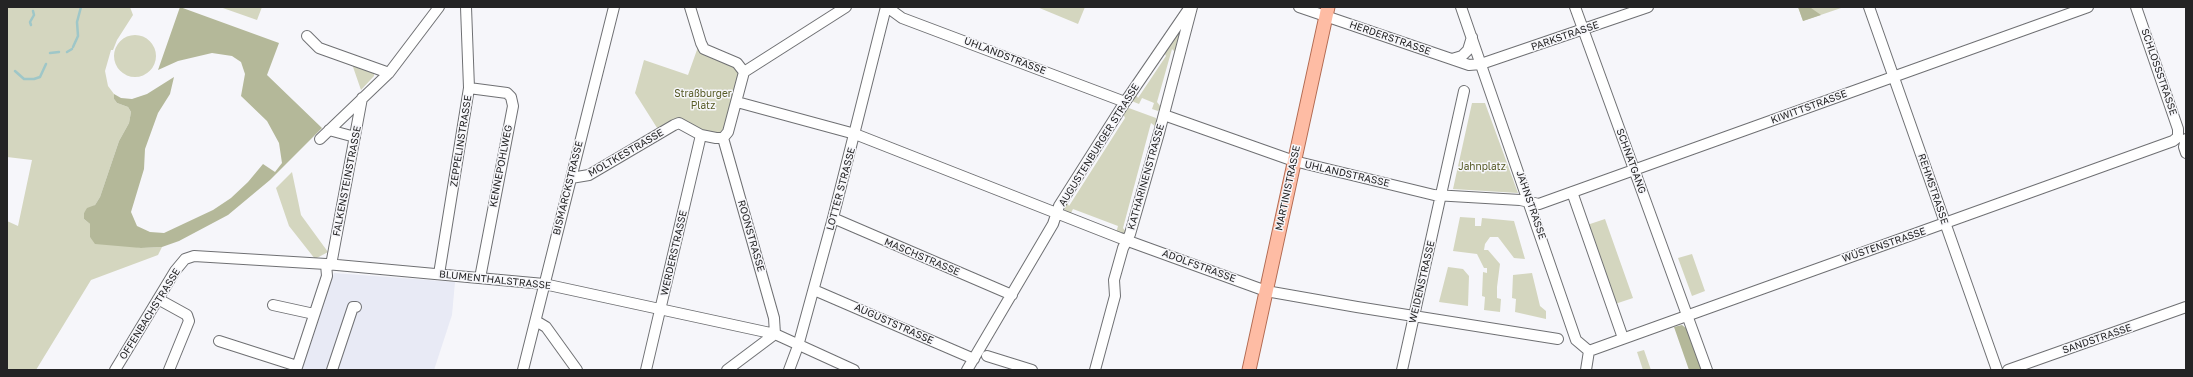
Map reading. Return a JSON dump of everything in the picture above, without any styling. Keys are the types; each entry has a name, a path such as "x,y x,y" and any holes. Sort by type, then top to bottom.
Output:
{"main road":[{"name":"MARTINISTRASSE","path":"1257,370 1270,292 1331,12"},
{"name":"MARTINISTRASSE","path":"1249,370 1270,292"}],"street":[{"path":"320,139 389,73 437,7"},
{"name":"ZEPPELINSTRASSE","path":"439,274 469,88 466,7"},
{"name":"BISMARCKSTRASSE","path":"523,370 614,7"},
{"path":"690,7 701,44 704,49 737,63 744,72"},
{"path":"701,135 723,138 728,132 744,72 846,7"},
{"name":"UHLANDSTRASSE","path":"887,7 902,18 1125,102"},
{"name":"LOTTER STRASSE","path":"789,370 798,346 814,290 887,7"},
{"name":"AUGUSTENBURGER STRASSE","path":"967,370 1053,224 1059,206 1125,102 1191,7"},
{"name":"KATHARINENSTRASSE","path":"1095,370 1115,296 1114,280 1123,248 1130,234 1164,116 1186,36 1191,7"},
{"name":"HERDERSTRASSE","path":"1299,7 1331,12 1469,65 1481,64"},
{"name":"JAHNSTRASSE","path":"1461,7 1530,203 1576,340 1589,351"},
{"name":"SCHNATGANG","path":"1575,7 1582,30 1707,370"},
{"name":"PARKSTRASSE","path":"1481,64 1648,7"},
{"name":"REHMSTRASSE","path":"1869,7 1997,370"},
{"name":"KIWITTSTRASSE","path":"1530,203 1539,204 2088,7"},
{"name":"SCHLOSSSTRASSE","path":"2136,7 2178,129 2183,139 2186,153"},
{"path":"1174,30 1180,30 1186,36"},
{"path":"307,36 319,48 389,73"},
{"path":"1452,59 1462,56 1468,50 1472,37"},
{"name":"KENNEPOHLWEG","path":"469,88 507,93 513,106 480,278"},
{"path":"1464,91 1442,195 1520,200 1530,203"},
{"name":"FALKENSTEINSTRASSE","path":"296,368 327,276 362,98"},
{"name":"ADOLFSTRASSE","path":"737,102 855,134 1127,240 1270,292 1558,338"},
{"name":"UHLANDSTRASSE","path":"1164,116 1298,162 1442,195"},
{"name":"MOLTKESTRASSE","path":"571,178 589,175 679,123 701,135"},
{"path":"329,130 355,137"},
{"name":"WERDERSTRASSE","path":"646,370 701,135"},
{"name":"ROONSTRASSE","path":"723,138 774,318 775,334"},
{"name":"WÜSTENSTRASSE","path":"1589,351 2183,139"},
{"path":"1572,192 1623,338"},
{"name":"WEIDENSTRASSE","path":"1402,370 1442,195"},
{"name":"MASCHSTRASSE","path":"833,218 1012,295"},
{"name":"BLUMENTHALSTRASSE","path":"185,259 194,256 329,264 544,284 775,334 798,346 854,370"},
{"name":"OFFENBACHSTRASSE","path":"115,370 158,299 185,259"},
{"name":"AUGUSTSTRASSE","path":"814,290 974,359"},
{"path":"158,299 187,315 189,321 169,370"},
{"path":"273,305 314,314"},
{"path":"332,370 353,307 356,308"},
{"name":"SANDSTRASSE","path":"2008,370 2186,307"},
{"path":"536,321 546,327 577,370"},
{"path":"727,370 775,334"},
{"path":"219,342 296,368"},
{"path":"1586,370 1589,351"},
{"path":"987,356 1032,370"}],"shaded area":[{"path":"334,273 455,282 452,315 434,370 302,370"}],"green space":[{"path":"7,7 130,7 133,15 117,40 113,50 111,50 105,71 108,86 114,94 114,99 117,103 128,107 131,112 129,123 119,141 100,197 95,205 84,213 84,219 90,224 90,237 141,248 162,247 158,255 91,280 36,370 7,370 7,221 18,226 32,160 7,157"},
{"path":"180,7 279,43 267,75 322,128 270,180 228,215 179,241 162,247 141,248 95,244 90,237 90,224 84,219 84,213 87,208 95,205 100,197 119,141 129,123 131,112 128,107 117,103 114,99 114,94 121,98 132,99 147,94 174,77 170,94 158,113 145,149 144,169 131,212 137,226 150,232 164,233 213,210 231,198 248,182 263,164 275,172 282,163 279,143 267,121 241,96 245,74 241,62 232,56 212,53 178,61 158,70"},
{"path":"220,7 262,7 257,20"},
{"path":"1037,7 1085,7 1078,24"},
{"path":"1798,7 1844,7 1803,21"},
{"path":"1798,7 1811,8 1821,15 1803,21"},
{"path":"1178,33 1180,35 1176,53 1172,49 1157,102 1161,107 1160,109 1158,111 1152,109 1154,103 1142,98 1139,104 1132,101 1135,93 1138,98 1166,56 1163,51"},
{"path":"131,35 139,35 147,38 153,44 156,56 153,68 147,74 139,77 131,77 123,74 117,68 114,60 114,52 117,44 123,38"},
{"name":"Straßburger Platz","path":"698,47 735,66 740,73 724,130 721,134 702,132 686,123 659,131 635,93 644,60 688,75"},
{"path":"352,64 374,71 374,76 361,90"},
{"name":"Jahnplatz","path":"1472,103 1485,103 1518,193 1453,189"},
{"path":"1126,107 1156,118 1157,121 1156,127 1151,123 1123,228 1127,233 1125,235 1116,233 1118,226 1073,209 1070,215 1063,208 1066,201 1069,206 1125,118 1123,113"},
{"path":"292,172 301,215 328,252 315,259 289,226 276,188"},
{"path":"1460,217 1475,218 1475,226 1481,226 1482,218 1514,221 1525,259 1514,258 1498,237 1490,237 1485,244 1484,250 1488,250 1500,264 1497,298 1501,299 1500,312 1484,310 1485,297 1482,296 1483,272 1487,273 1487,268 1484,268 1477,254 1453,251"},
{"path":"1605,219 1633,298 1615,304 1587,225"},
{"path":"1692,254 1705,291 1692,296 1678,258"},
{"path":"1448,267 1463,269 1469,276 1468,306 1439,302"},
{"path":"1532,273 1540,306 1546,311 1546,319 1515,312 1516,299 1512,298 1513,275"},
{"path":"1682,325 1687,329 1703,370 1689,370 1674,327"},
{"path":"1644,350 1651,370 1643,370 1637,352"}],"waterway":[{"path":"73,47 78,36 77,22 81,7"},
{"path":"31,25 30,22 34,15 33,11"},
{"path":"67,52 72,49"},
{"path":"50,53 59,52"},
{"path":"15,71 24,79 34,79 40,77 46,64"}]}
